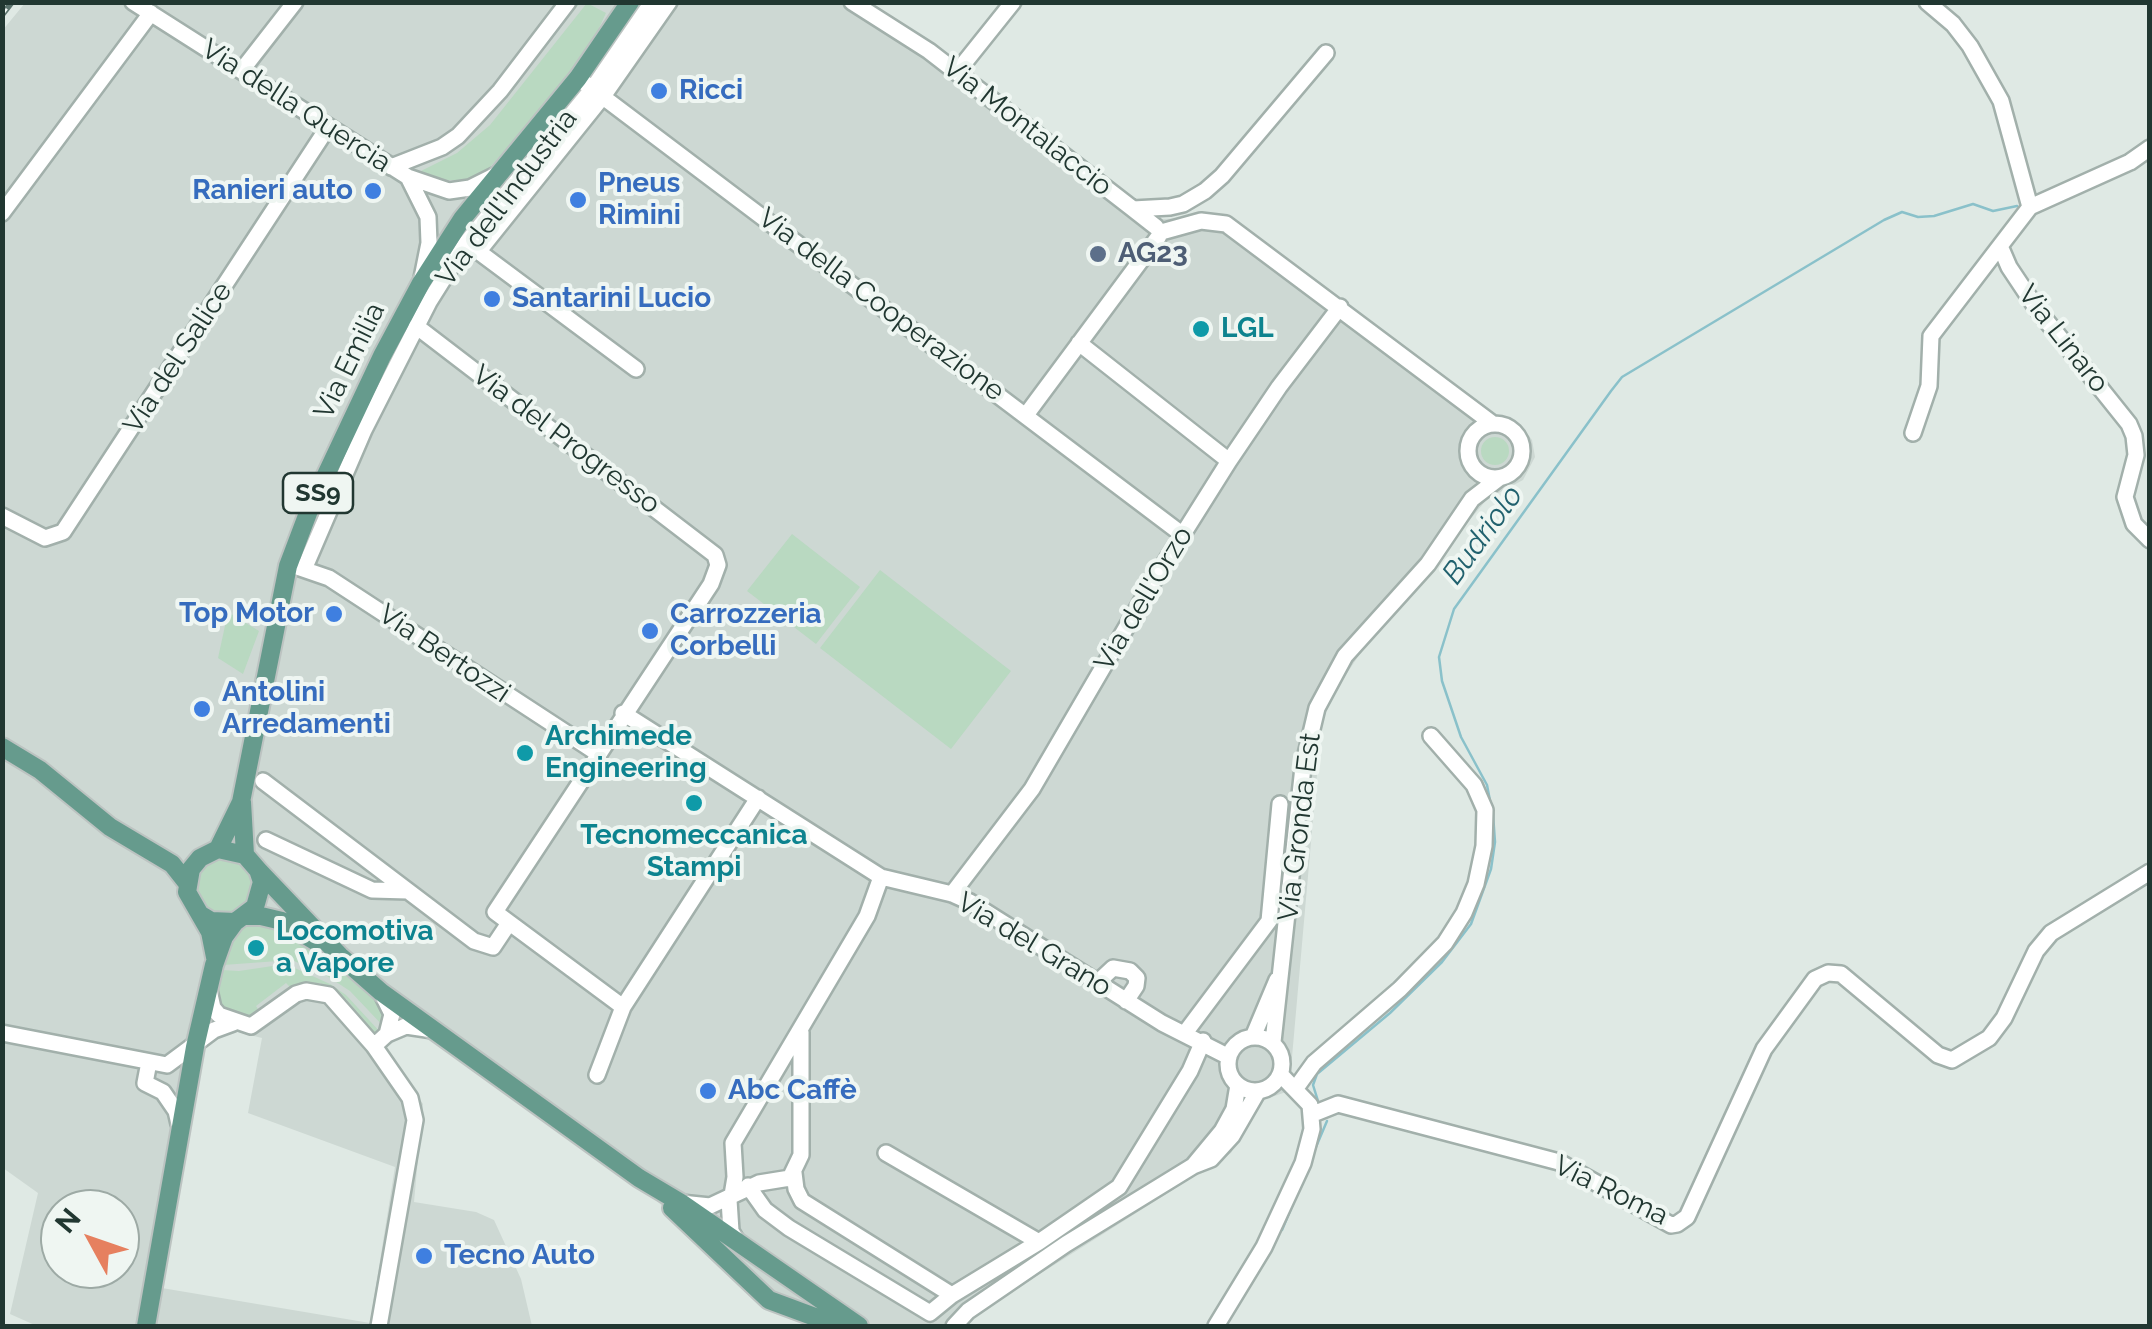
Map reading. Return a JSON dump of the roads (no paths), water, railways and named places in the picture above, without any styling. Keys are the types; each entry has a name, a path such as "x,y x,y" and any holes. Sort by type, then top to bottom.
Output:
{"main road":[{"name":"Via Emilia","path":"245,855 242,802 296,566 421,283 466,242 500,174 592,87 630,2"},
{"path":"2,747 29,762 110,827 179,871 187,883 190,901 210,932 215,960"},
{"name":"Via Emilia","path":"187,883 191,869 209,853 242,802"},
{"path":"155,853 245,855 340,956 381,992 638,1178 681,1203 859,1326"},
{"path":"146,1326 179,1124 215,960 240,919 261,895 258,870"},
{"path":"201,915 211,921 261,916 282,921 340,956"},
{"path":"638,1178 769,1300 839,1326"}],"street":[{"name":"Via della Quercia","path":"133,2 408,178 449,190 470,188 500,174"},
{"path":"242,70 296,2"},
{"path":"391,168 442,148 458,136 500,91 568,2"},
{"name":"Via dell'Industria","path":"632,43 652,2"},
{"name":"Via dell'Industria","path":"357,427 466,242 526,181 566,132 592,87 669,2"},
{"name":"Via Montalaccio","path":"852,2 957,72 1133,209 1170,207 1205,190 1222,176 1326,52"},
{"path":"957,72 1013,2"},
{"path":"1927,2 1953,24 1970,46 2002,101 2030,207"},
{"path":"2,213 151,14"},
{"name":"Via della Cooperazione","path":"592,87 1183,535"},
{"name":"Via del Salice","path":"2,516 45,538 63,532 328,127"},
{"path":"1913,433 1928,386 1931,336 2030,207 2130,162 2150,148"},
{"name":"Via della Quercia","path":"408,178 428,217 429,243 421,283"},
{"path":"1026,414 1160,232 1133,209"},
{"name":"Via Gronda Est","path":"1160,232 1201,221 1226,224 1493,424 1513,430 1522,446 1520,464 1472,500 1428,564 1345,656 1317,708 1303,767 1273,1042 1282,1057 1281,1074"},
{"path":"466,242 636,369"},
{"name":"Via Linaro","path":"2000,246 2037,309 2129,424 2136,454 2125,496 2134,524 2150,540"},
{"name":"Via dell'Orzo","path":"952,894 1032,789 1229,462 1279,387 1340,307"},
{"name":"Via del Progresso","path":"416,326 715,555 718,565 710,584 623,713"},
{"path":"1080,343 1229,462"},
{"name":"Via Gronda Est","path":"1468,403 1474,434 1468,458 1478,472 1472,500"},
{"path":"1474,434 1493,424"},
{"path":"1478,472 1498,478"},
{"name":"Via Bertozzi","path":"296,566 329,578 596,754"},
{"path":"623,713 495,912 623,1006"},
{"name":"Via del Grano","path":"623,713 881,877 952,894 991,914 1126,1001 1184,1033 1232,1051"},
{"path":"1296,1088 1314,1064 1400,990 1445,943 1476,884 1484,846 1485,810 1474,785 1432,736"},
{"path":"263,781 484,946 493,947 510,923"},
{"path":"597,1075 623,1006 758,798"},
{"path":"1184,1033 1268,922 1280,804"},
{"path":"266,840 372,890 408,891"},
{"name":"Via Roma","path":"1313,1114 1338,1104 1559,1162 1671,1225 1676,1224 1686,1217 1764,1050 1815,979 1828,972 1841,974 1938,1055 1952,1060 1989,1038 2004,1018 2036,950 2051,933 2150,872"},
{"path":"738,1243 731,1231 730,1197 736,1178 733,1144 867,916 881,877"},
{"name":"Via Gronda Est","path":"1252,1037 1283,967"},
{"path":"1098,982 1113,968 1130,971 1136,986 1126,1001"},
{"path":"209,989 213,1008 233,1023 251,1026 296,994 328,994 374,1046 410,1098 416,1120 379,1326"},
{"path":"381,992 392,1014 387,1034"},
{"path":"2,1033 167,1065 214,1030 233,1023"},
{"path":"374,1046 387,1034 406,1026 434,1031"},
{"path":"681,1203 710,1206 754,1184 790,1178 802,1155 801,1032"},
{"path":"1216,1326 1264,1247 1303,1163 1313,1114 1281,1074 1272,1086 1258,1091 1238,1085 1229,1072 1232,1051 1252,1037 1273,1042"},
{"path":"733,1160 754,1184 765,1210 930,1313 1119,1187 1205,1042"},
{"path":"149,1062 145,1082 164,1092 179,1124"},
{"path":"1194,1166 1234,1109 1238,1085"},
{"path":"942,1326 973,1295 1194,1166 1212,1160 1232,1136 1258,1091"},
{"path":"886,1153 1038,1242"},
{"path":"794,1172 802,1201 952,1295"},
{"path":"852,1266 866,1243"},
{"path":"954,1326 968,1311 1066,1244"}],"waterway":[{"name":"Budriolo","path":"2150,101 2150,121"},
{"name":"Budriolo","path":"1491,806 1487,785 1461,737 1442,681 1439,657 1454,609 1622,377 1902,212 1918,217 1973,204 1993,211 2017,206"},
{"name":"Budriolo","path":"1318,1101 1313,1085 1317,1074 1390,1013 1442,962 1471,924 1491,869 1495,842 1493,814"},
{"name":"Budriolo","path":"1313,1154 1327,1121"},
{"name":"Budriolo","path":"1282,1230 1295,1199"}],"railway":[{"path":"2,15 12,2"}],"place":[{"name":"Ricci","path":"659,91"},
{"name":"Ranieri auto","path":"373,191"},
{"name":"Pneus Rimini","path":"578,200"},
{"name":"AG23","path":"1098,254"},
{"name":"Santarini Lucio","path":"492,299"},
{"name":"LGL","path":"1201,329"},
{"name":"Top Motor","path":"334,614"},
{"name":"Carrozzeria Corbelli","path":"650,631"},
{"name":"Antolini Arredamenti","path":"202,709"},
{"name":"Archimede Engineering","path":"525,753"},
{"name":"Tecnomeccanica Stampi","path":"694,803"},
{"name":"Locomotiva a Vapore","path":"256,948"},
{"name":"Abc Caffè","path":"708,1091"},
{"name":"Tecno Auto","path":"424,1256"}]}
